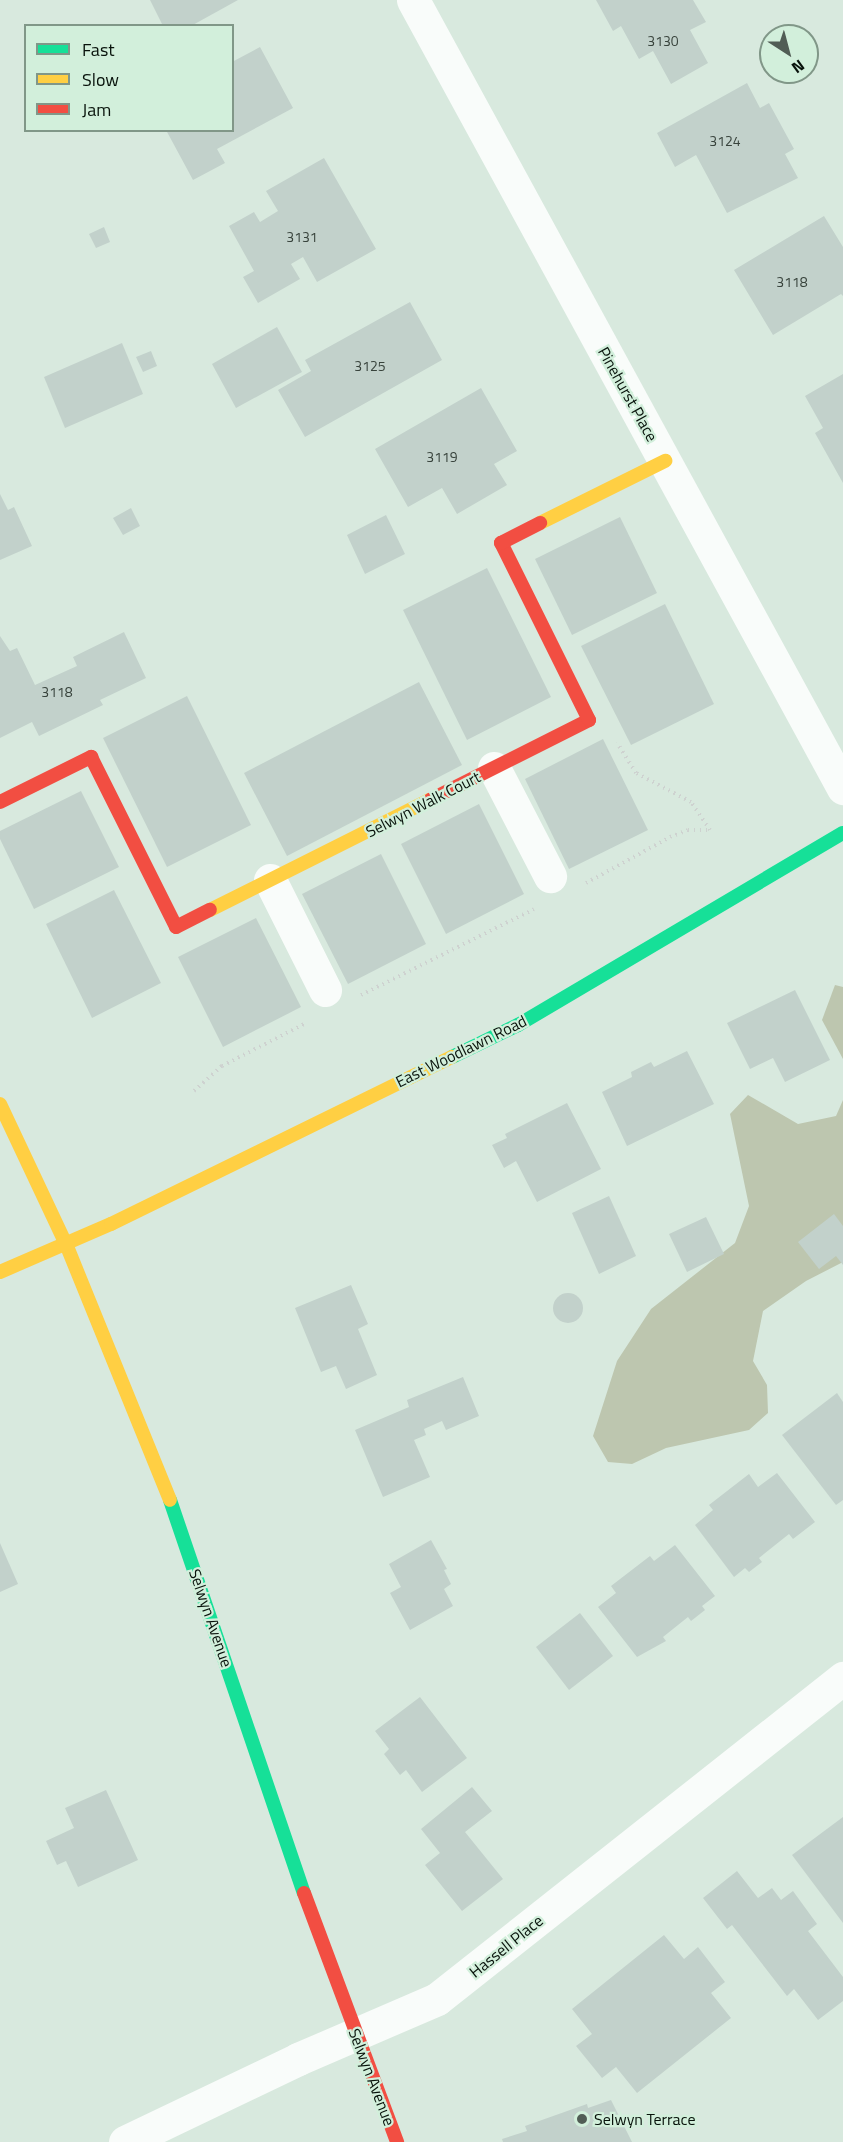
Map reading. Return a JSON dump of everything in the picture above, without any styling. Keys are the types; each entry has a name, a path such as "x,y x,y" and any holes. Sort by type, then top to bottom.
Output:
{"street":[{"name":"Pinehurst Place","path":"413,0 843,788"},
{"path":"589,720 501,543 665,461"},
{"name":"Selwyn Walk Court","path":"0,802 91,757 176,927 589,720"},
{"path":"494,768 545,891"},
{"name":"East Woodlawn Road","path":"0,1272 66,1244 518,1025 843,833"},
{"path":"270,880 321,1004"},
{"name":"Selwyn Avenue","path":"0,1104 66,1244 195,1570 356,2036 397,2142"},
{"name":"Hassell Place","path":"125,2142 298,2059 420,2009 460,1982 843,1678"}],"path":[{"path":"582,885 670,837 688,830 710,830 691,802 636,773 606,724 589,720"},
{"path":"359,996 545,891"},
{"path":"194,1091 222,1066 321,1004"}],"green space":[{"path":"835,985 843,987 843,1059 822,1020"},
{"path":"748,1095 798,1124 836,1116 843,1100 843,1262 806,1281 763,1311 753,1361 767,1385 768,1413 749,1430 666,1448 632,1464 608,1462 593,1436 617,1361 651,1309 735,1243 749,1206 730,1114"}],"building":[{"path":"150,0 238,0 195,24 162,24"},
{"path":"596,0 693,0 706,22 690,30 708,63 671,84 653,51 639,59 621,26 613,31"},
{"path":"260,47 293,108 217,149 225,163 193,180 167,132 234,132 234,61"},
{"path":"747,83 760,108 769,103 794,149 785,154 798,178 727,213 696,155 675,167 657,133"},
{"path":"324,158 376,249 317,282 303,257 291,264 300,279 258,303 243,277 254,271 229,226 254,212 260,222 278,211 266,191"},
{"path":"824,216 843,247 843,296 841,294 773,335 734,270"},
{"path":"104,227 110,242 96,248 89,234"},
{"path":"410,302 442,360 305,437 278,390 311,371 305,360"},
{"path":"277,327 302,372 236,408 212,364"},
{"path":"122,343 143,394 65,428 44,377"},
{"path":"151,351 157,366 143,372 136,357"},
{"path":"843,374 843,483 815,433 823,428 805,396"},
{"path":"481,388 517,451 494,464 507,485 457,514 442,488 408,507 375,449"},
{"path":"0,494 8,510 14,507 32,546 0,560"},
{"path":"131,508 140,526 123,535 113,518"},
{"path":"386,515 405,554 365,574 347,535"},
{"path":"620,517 657,593 572,635 535,559"},
{"path":"487,568 551,697 467,740 403,610"},
{"path":"665,604 714,704 631,745 581,646"},
{"path":"124,632 146,678 100,700 103,705 39,736 32,722 0,738 0,636 10,651 17,648 35,685 77,666 73,657"},
{"path":"419,682 462,765 287,856 244,773"},
{"path":"187,696 251,825 167,867 103,738"},
{"path":"603,739 648,830 569,869 525,779"},
{"path":"81,791 119,867 34,909 0,839 0,831"},
{"path":"479,804 524,894 446,934 401,844"},
{"path":"381,854 426,944 348,984 302,894"},
{"path":"114,890 161,983 92,1018 46,924"},
{"path":"256,918 301,1007 223,1047 178,957"},
{"path":"795,990 830,1060 785,1082 773,1058 750,1069 727,1023"},
{"path":"687,1051 714,1104 627,1146 602,1092 632,1077 631,1072 651,1062 654,1067"},
{"path":"567,1103 601,1169 537,1202 516,1161 504,1168 492,1145 507,1138 505,1134"},
{"path":"609,1196 636,1256 599,1274 572,1213"},
{"path":"834,1214 843,1226 843,1265 836,1256 819,1269 798,1242"},
{"path":"706,1217 724,1254 687,1272 669,1234"},
{"path":"351,1285 368,1324 358,1329 377,1375 346,1389 336,1366 321,1372 295,1308"},
{"path":"568,1293 579,1297 583,1308 579,1319 568,1323 557,1319 553,1308 557,1297"},
{"path":"463,1377 479,1416 446,1430 442,1421 424,1429 426,1435 414,1440 430,1477 383,1497 355,1430 409,1407 407,1400"},
{"path":"837,1393 843,1402 843,1500 836,1505 782,1435"},
{"path":"777,1473 815,1522 793,1539 789,1534 759,1558 762,1562 749,1572 745,1568 734,1577 695,1525 713,1510 709,1505 749,1474 758,1487"},
{"path":"431,1540 447,1569 444,1570 451,1584 444,1589 453,1606 410,1630 390,1593 401,1587 389,1564"},
{"path":"0,1543 18,1584 0,1592"},
{"path":"675,1545 715,1596 702,1606 705,1610 691,1621 688,1617 663,1637 666,1641 637,1657 598,1607 616,1593 611,1586 650,1556 654,1561"},
{"path":"580,1613 613,1656 569,1690 536,1647"},
{"path":"420,1697 467,1758 422,1792 406,1770 400,1775 384,1754 389,1749 375,1731"},
{"path":"472,1787 492,1811 465,1832 503,1879 462,1911 425,1865 440,1853 421,1829"},
{"path":"106,1790 138,1860 78,1887 66,1861 57,1865 46,1841 74,1828 65,1808"},
{"path":"843,1817 843,1923 792,1855"},
{"path":"737,1871 758,1898 772,1888 781,1900 793,1891 817,1924 808,1931 843,1977 843,2001 818,2020 794,1989 787,1996 732,1925 727,1929 703,1898"},
{"path":"664,1935 684,1959 698,1947 725,1982 711,1993 731,2018 637,2093 616,2067 602,2078 576,2046 592,2034 572,2009"},
{"name":"Selwyn Terrace","path":"611,2100 632,2142 503,2142 502,2139 527,2131 525,2126 587,2104 588,2108"}],"traffic: fast":[{"path":"452,1057 518,1025 843,833"},
{"path":"170,1500 304,1893"}],"traffic: slow":[{"path":"540,523 665,461"},
{"path":"210,910 430,800"},
{"path":"0,1272 111,1224 452,1057"},
{"path":"0,1104 66,1244 170,1500"}],"traffic: jam":[{"path":"430,800 589,720 501,543 540,523"},
{"path":"0,802 91,757 176,927 210,910"},
{"path":"304,1893 397,2142"}],"place":[{"name":"Selwyn Terrace","path":"582,2119"}]}
